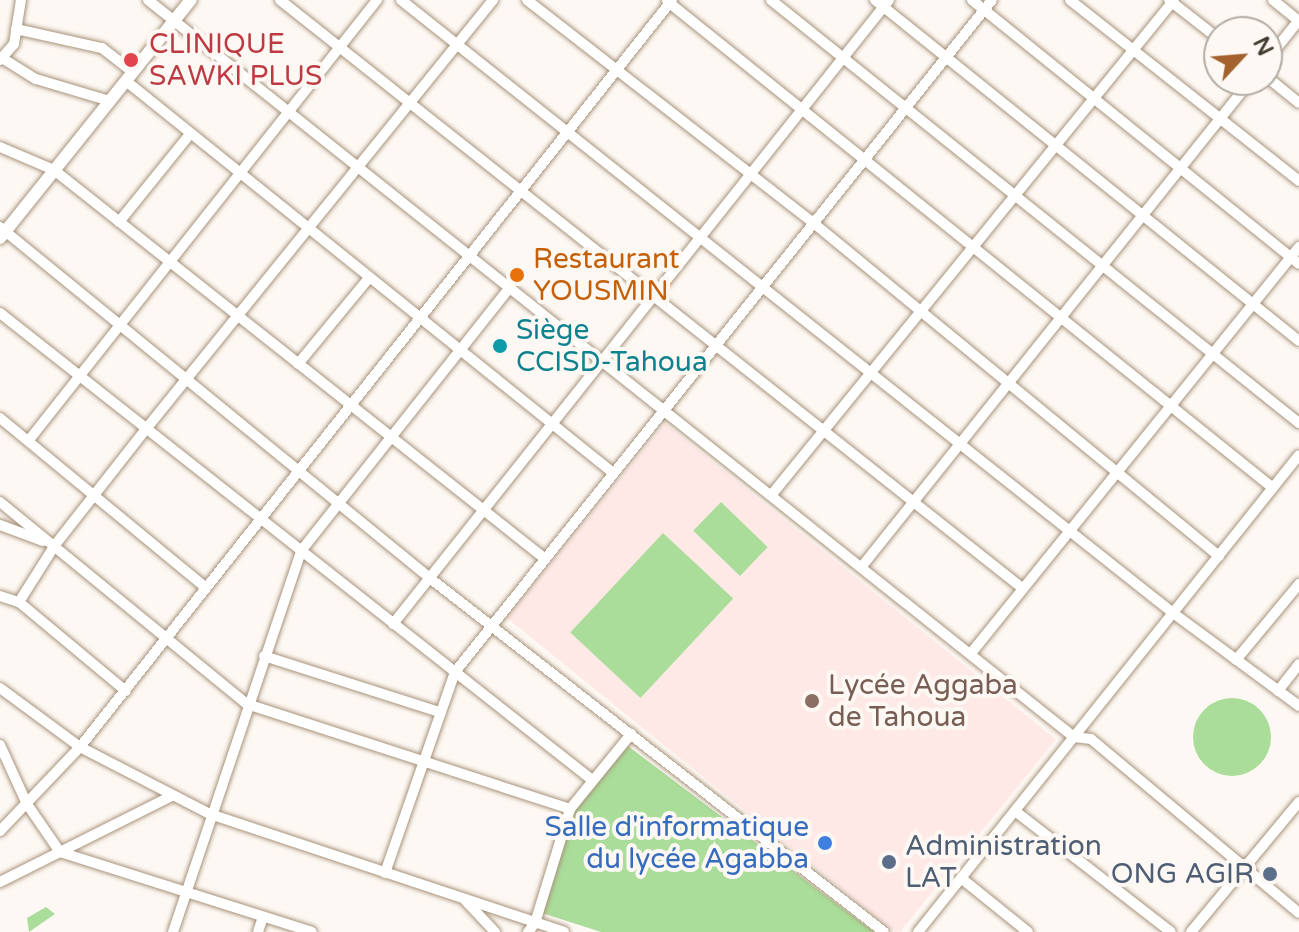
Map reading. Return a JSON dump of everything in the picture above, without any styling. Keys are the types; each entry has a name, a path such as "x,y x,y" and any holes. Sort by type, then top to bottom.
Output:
{"street":[{"path":"21,0 14,44 1,59 36,79 110,101"},
{"path":"148,0 773,493 1074,737 1091,739 1299,913"},
{"path":"191,0 2,232 431,579 884,932"},
{"path":"280,0 1021,587"},
{"path":"29,440 77,374 377,0"},
{"path":"401,0 1173,613 1299,706"},
{"path":"19,602 55,545 94,494 493,0"},
{"path":"527,0 811,221 1010,381 1219,556"},
{"path":"771,0 1102,270 1212,351 1299,423"},
{"path":"972,0 1295,261"},
{"path":"385,873 455,672 663,406 811,221 947,60 992,0"},
{"path":"1070,0 1299,181"},
{"path":"1273,0 1299,21 1283,40"},
{"path":"0,831 80,747 126,691 669,1 972,250 1273,488"},
{"path":"773,493 924,312 1172,1 1203,26"},
{"path":"393,624 554,425 652,294 803,111 882,2 947,60 1299,341"},
{"path":"16,29 102,48 190,134 238,174 612,472"},
{"path":"1283,90 1299,103"},
{"path":"863,565 1059,319 1144,218 1238,96"},
{"path":"119,222 190,134"},
{"path":"0,147 54,170 544,558"},
{"path":"972,652 1252,301 1295,261 1299,247"},
{"path":"298,364 369,278"},
{"path":"173,932 210,814 301,551 510,287"},
{"path":"0,313 591,779"},
{"path":"0,418 206,588"},
{"path":"918,932 1299,455"},
{"path":"0,502 247,704 570,809"},
{"path":"0,525 55,545"},
{"path":"1236,660 1299,584"},
{"path":"0,596 19,602 126,691"},
{"path":"264,656 439,712"},
{"path":"1278,691 1299,664"},
{"path":"0,688 80,747 210,814 463,899 532,927 564,932"},
{"path":"532,927 570,809 591,779 631,734"},
{"path":"0,745 27,804 60,852 312,932"},
{"path":"0,882 172,796"},
{"path":"1191,932 1297,807"},
{"path":"1015,811 1171,932"},
{"path":"961,878 1028,932"},
{"path":"463,899 495,932"},
{"path":"258,932 263,917"}],"shaded area":[{"name":"Lycée Aggaba de Tahoua","path":"665,423 1056,740 900,932 895,932 507,618"}],"green space":[{"path":"721,502 768,547 740,576 693,531"},
{"path":"663,533 733,598 640,698 570,632"},
{"path":"1224,698 1240,698 1254,704 1265,715 1271,737 1265,759 1254,770 1240,776 1224,776 1210,770 1199,759 1193,745 1193,729 1199,715 1210,704"},
{"path":"624,743 874,932 601,932 539,912 568,813"},
{"path":"46,907 55,914 29,932 27,918"}],"place":[{"name":"CLINIQUE SAWKI PLUS","path":"131,60"},
{"name":"Restaurant YOUSMIN","path":"517,275"},
{"name":"Siège CCISD-Tahoua","path":"500,346"},
{"name":"Lycée Aggaba de Tahoua","path":"812,701"},
{"name":"Salle d'informatique du lycée Agabba","path":"825,843"},
{"name":"Administration LAT","path":"889,862"},
{"name":"ONG AGIR","path":"1270,874"}]}
